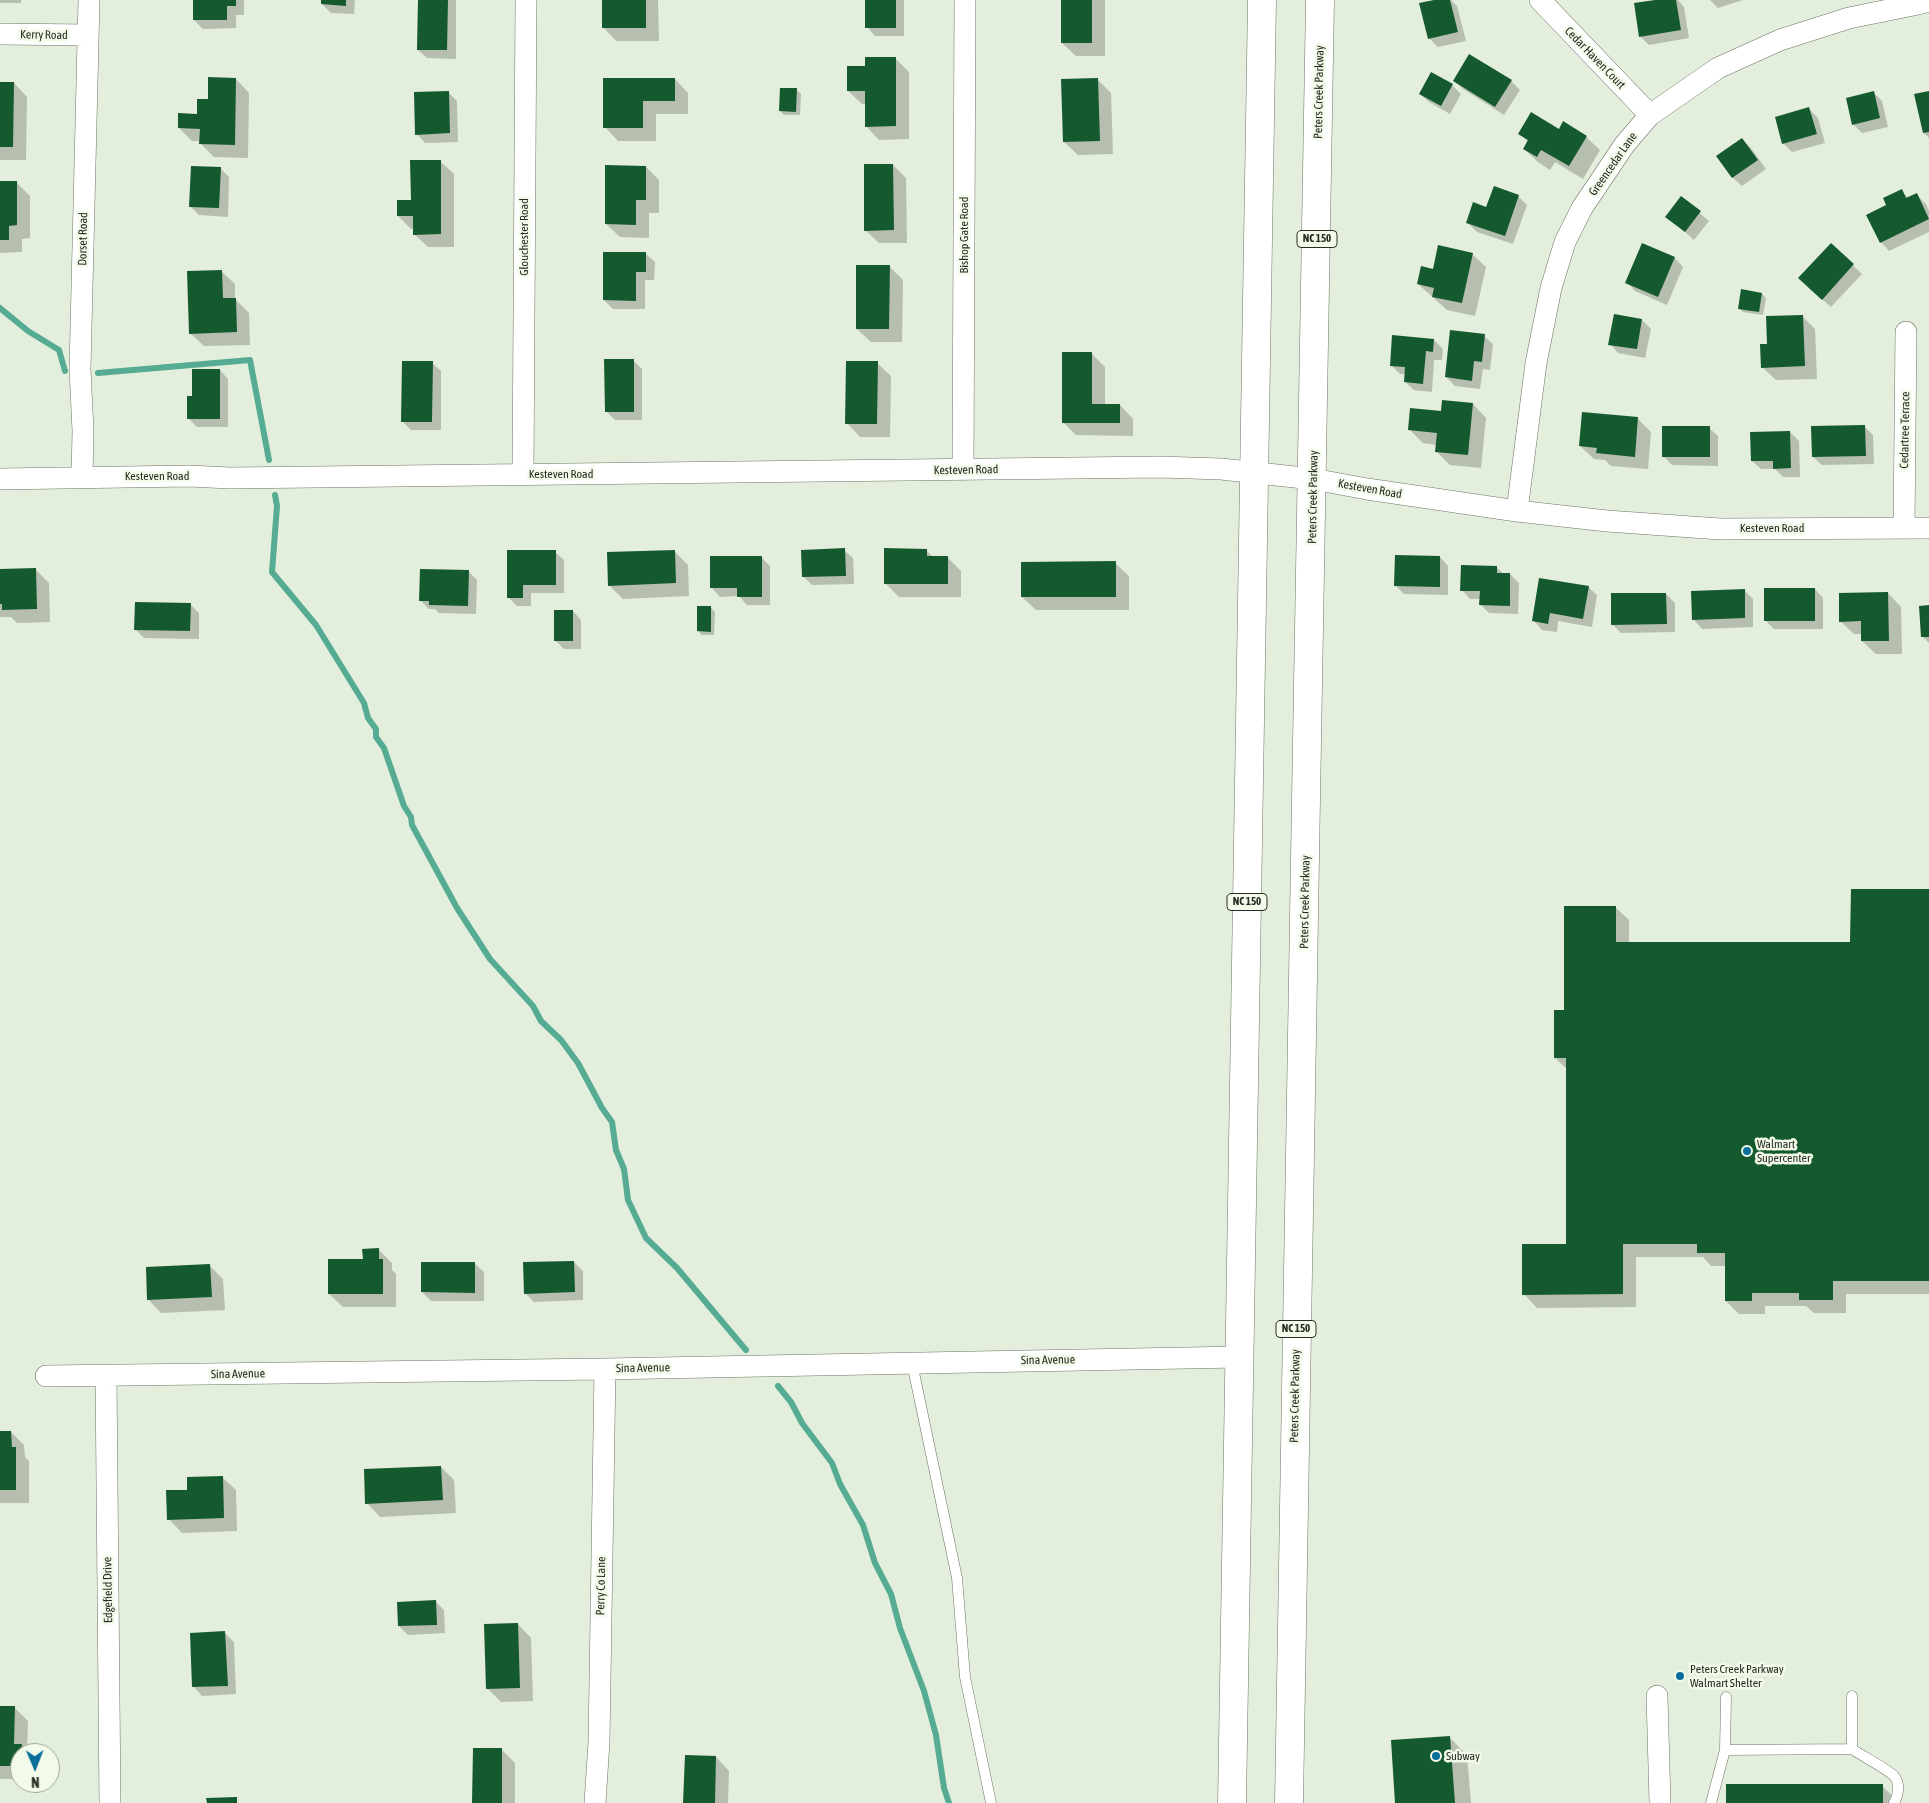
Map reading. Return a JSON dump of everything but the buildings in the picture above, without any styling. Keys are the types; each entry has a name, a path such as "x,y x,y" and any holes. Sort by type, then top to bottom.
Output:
{"main road":[{"name":"NC 150","path":"1232,1803 1262,0"},
{"name":"Peters Creek Parkway","path":"1289,1803 1295,1356 1313,478 1320,0"}],"street":[{"name":"Dorset Road","path":"82,477 83,431 80,369 89,0"},
{"name":"Glouchester Road","path":"523,474 526,0"},
{"name":"Bishop Gate Road","path":"963,470 965,0"},
{"name":"Cedar Haven Court","path":"1540,0 1650,115"},
{"name":"Greencedar Lane","path":"1517,511 1536,363 1551,288 1565,242 1582,208 1625,144 1650,115 1718,68 1780,40 1849,18 1929,1"},
{"name":"Kerry Road","path":"0,34 88,35"},
{"name":"Cedartree Terrace","path":"1904,528 1906,332"},
{"name":"Kesteven Road","path":"0,479 1160,467 1221,469 1313,478 1367,489 1517,511 1607,521 1720,528 1929,528"},
{"name":"Sina Avenue","path":"46,1376 604,1369 1239,1357"},
{"name":"Perry Co Lane","path":"595,1803 599,1742 604,1369"},
{"name":"Edgefield Drive","path":"106,1376 110,1803"},
{"path":"1657,1696 1660,1803"}],"lane":[{"path":"912,1363 957,1578 965,1677 991,1803"},
{"path":"1852,1696 1852,1749"},
{"path":"1711,1803 1725,1750 1726,1697"},
{"path":"1725,1750 1852,1749 1894,1776 1898,1784 1897,1798 1894,1803"}],"waterway":[{"path":"0,308 28,331 59,350 65,371"},
{"path":"98,373 250,360 269,460"},
{"path":"275,495 277,506 272,572 316,625 364,703 368,718 376,729 376,737 384,748 404,806 411,817 412,825 457,908 490,959 533,1006 541,1021 561,1040 578,1063 602,1108 612,1122 616,1150 624,1169 628,1200 646,1238 677,1268 746,1350"},
{"path":"778,1386 791,1402 802,1423 832,1463 840,1484 863,1525 875,1563 891,1594 900,1628 924,1691 936,1735 944,1788 949,1803"}],"place":[{"name":"Walmart Supercenter","path":"1747,1151"},
{"name":"Peters Creek Parkway Walmart Shelter","path":"1680,1676"},
{"name":"Subway","path":"1436,1756"}]}
